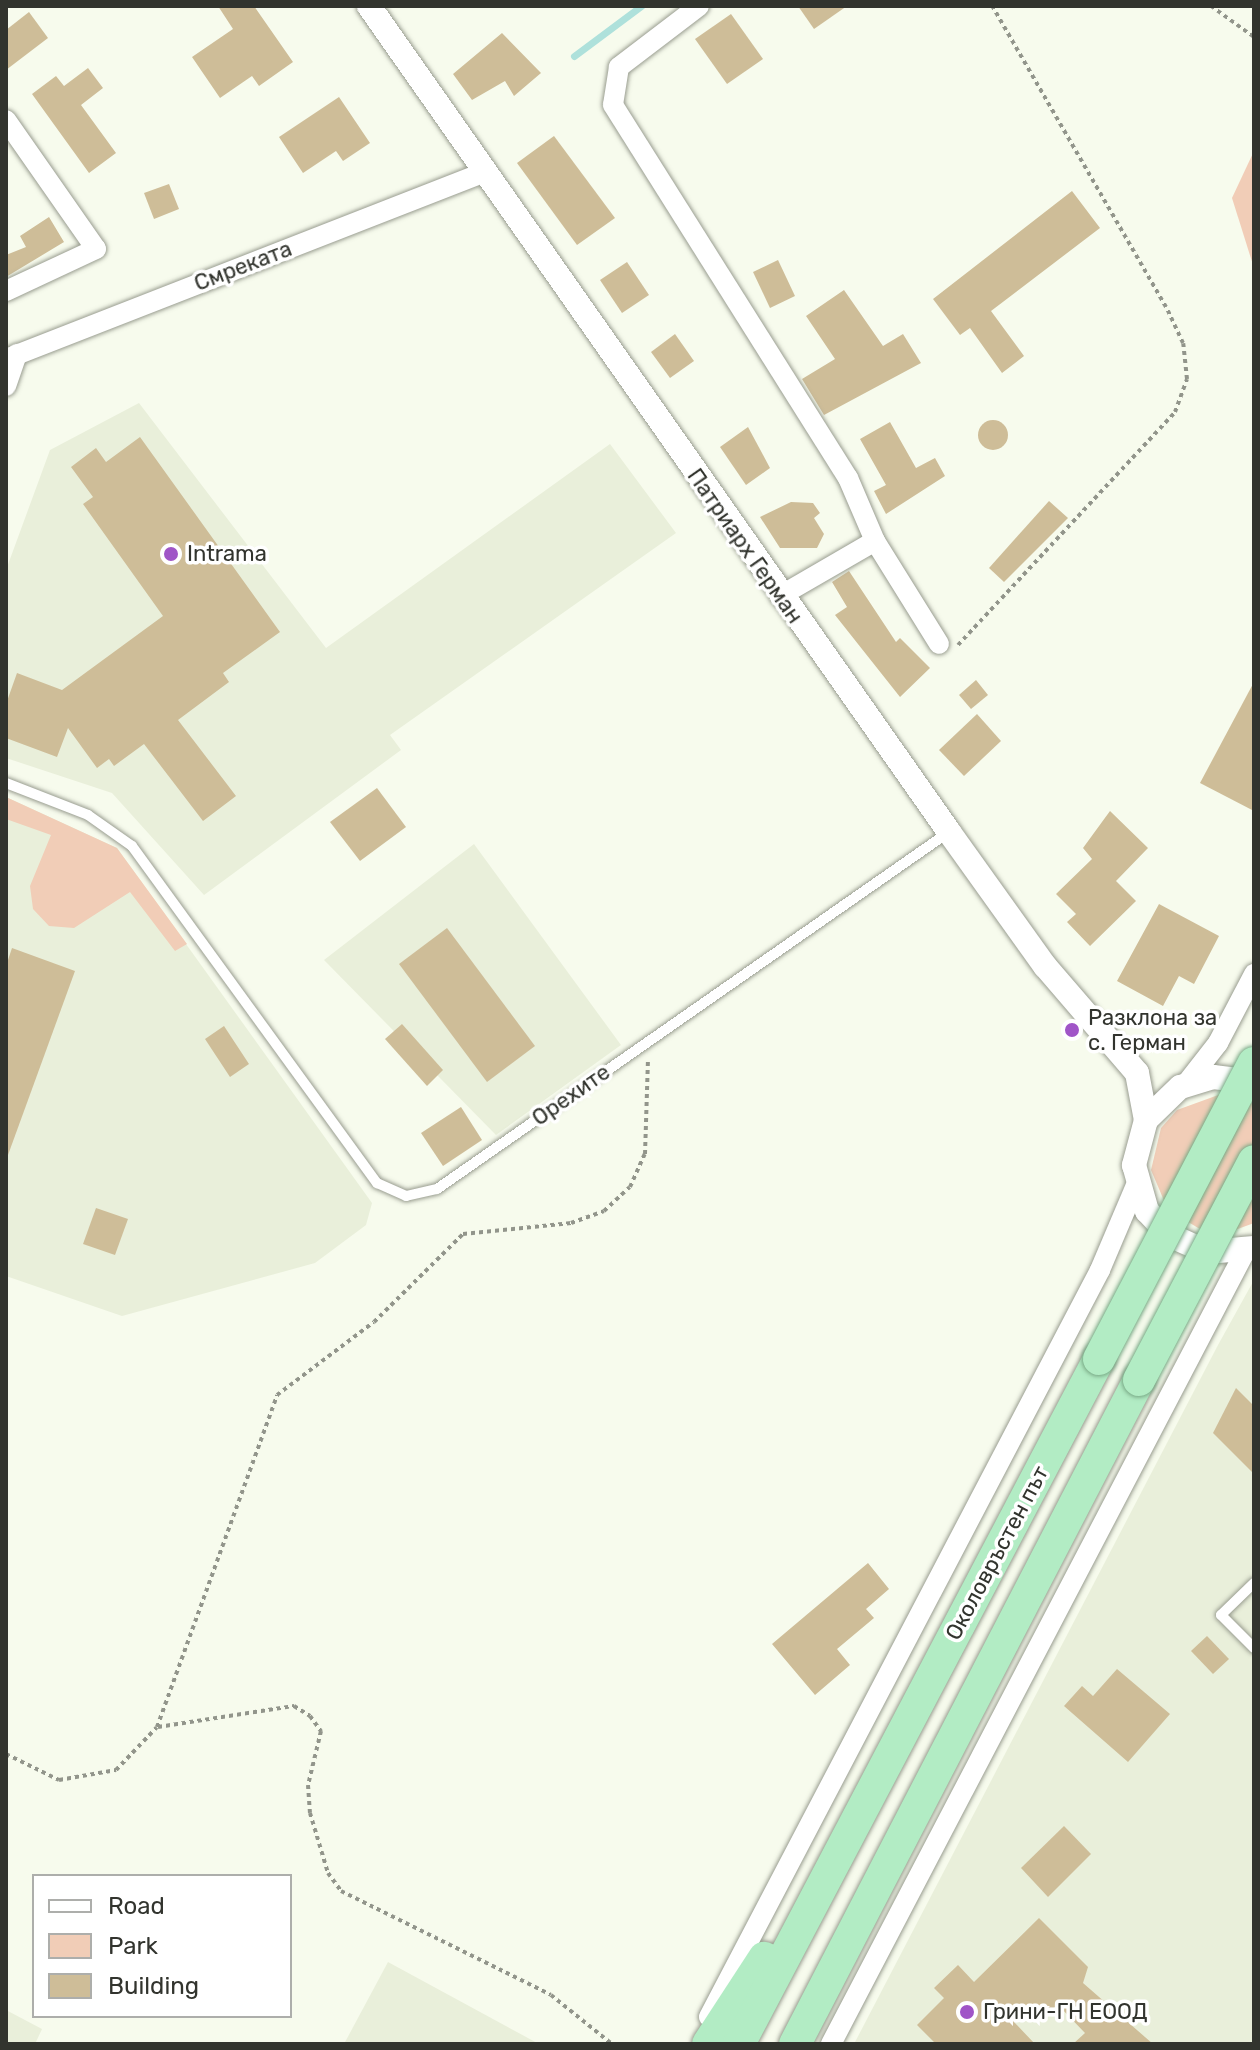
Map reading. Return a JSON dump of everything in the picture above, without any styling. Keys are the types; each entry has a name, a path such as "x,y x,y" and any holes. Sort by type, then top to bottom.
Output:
{"highway":[{"name":"Околовръстен път","path":"739,2044 1254,1063"},
{"name":"Околовръстен път","path":"795,2044 1254,1161"},
{"path":"708,2044 866,1801"},
{"path":"814,2044 915,1811"}],"street":[{"name":"Патриарх Герман","path":"369,6 480,174 1045,966 1137,1073 1146,1120"},
{"path":"699,6 619,67 613,105 848,478 875,541 939,644"},
{"path":"6,120 96,249 6,291"},
{"name":"Смреката","path":"12,356 480,174"},
{"path":"6,386 12,356"},
{"path":"780,596 875,541"},
{"path":"695,2044 1100,1270 1136,1185 1135,1150 1146,1120 1183,1086 1218,1043 1254,974"},
{"path":"1137,1073 1183,1086 1213,1077 1254,1082"},
{"path":"1136,1185 1157,1225 1182,1244 1207,1252 1250,1249"},
{"path":"831,2044 1250,1249"}],"lane":[{"name":"Орехите","path":"6,783 118,833 377,1183 406,1196 437,1189 949,832"},
{"path":"1254,1583 1221,1615 1254,1648"}],"path":[{"path":"939,644 958,646 1175,412 1187,379 1183,343 1166,307 992,6"},
{"path":"1211,6 1254,37"},
{"path":"6,1754 59,1780 116,1770 157,1727 277,1395 374,1322 463,1234 571,1223 604,1211 630,1187 645,1154 648,1040"},
{"path":"157,1727 294,1706 310,1716 321,1731 308,1785 310,1813 328,1873 341,1891 551,1995 612,2044"}],"shaded area":[{"path":"139,403 326,648 610,444 676,533 390,735 401,750 204,895 112,793 6,758 6,570 50,450"},
{"path":"6,797 117,848 372,1203 366,1225 315,1263 122,1316 6,1276"},
{"path":"474,844 621,1045 496,1135 324,960"},
{"path":"1254,1280 1254,2044 854,2044 1218,1345"},
{"path":"388,1962 539,2044 344,2044"},
{"path":"6,2010 42,2029 35,2044 6,2044"}],"green space":[{"path":"1254,151 1254,268 1232,198"},
{"path":"6,797 117,848 187,944 175,951 130,892 74,928 49,926 33,909 30,886 51,835 6,819"},
{"path":"1221,1094 1254,1104 1254,1223 1227,1233 1205,1232 1168,1210 1151,1170 1161,1128 1177,1110"}],"building":[{"path":"218,6 254,6 293,62 259,86 252,76 220,98 192,57 233,29"},
{"path":"798,6 847,6 814,29"},
{"path":"29,12 48,38 6,70 6,30"},
{"path":"731,14 763,59 727,84 695,39"},
{"path":"502,33 541,73 514,96 505,81 472,100 453,74"},
{"path":"88,68 103,88 81,105 116,153 89,173 32,94 56,76 64,86"},
{"path":"339,97 370,143 343,161 336,151 303,173 279,137"},
{"path":"554,136 615,218 577,245 517,163"},
{"path":"169,184 179,209 154,219 144,193"},
{"path":"1072,191 1100,228 991,311 1024,356 1002,373 970,328 960,335 933,299"},
{"path":"49,217 64,242 6,277 6,255 26,247 20,236"},
{"path":"778,260 795,296 770,308 753,272"},
{"path":"627,262 649,295 622,313 600,280"},
{"path":"844,290 883,346 903,334 921,363 824,415 802,379 835,359 806,316"},
{"path":"675,334 694,361 670,378 651,352"},
{"path":"993,420 1004,424 1008,435 1004,446 993,450 982,446 978,435 982,424"},
{"path":"890,422 916,468 935,458 945,476 886,514 874,491 886,485 860,439"},
{"path":"748,427 770,468 746,485 720,447"},
{"name":"Intrama","path":"140,437 280,632 223,673 229,682 178,720 236,796 203,821 144,744 114,766 109,759 97,768 68,728 57,757 6,738 6,704 17,673 62,690 163,616 83,504 93,497 71,467 96,448 106,462"},
{"path":"1049,501 1068,518 1004,582 989,568"},
{"path":"791,502 813,503 820,513 814,518 824,534 817,548 780,548 760,517"},
{"path":"849,571 896,642 900,638 930,668 900,697 835,615 847,607 832,582"},
{"path":"976,680 988,695 971,709 959,695"},
{"path":"1254,682 1254,811 1200,783"},
{"path":"977,714 1001,741 964,776 939,750"},
{"path":"377,788 406,827 360,861 330,822"},
{"path":"1110,811 1148,848 1116,881 1136,901 1090,946 1067,922 1076,914 1056,894 1092,859 1083,848"},
{"path":"1159,904 1219,936 1194,984 1179,976 1163,1006 1117,981"},
{"path":"447,928 535,1046 487,1082 399,964"},
{"path":"12,948 75,971 8,1155 6,966"},
{"path":"402,1024 443,1070 427,1086 385,1039"},
{"path":"224,1026 249,1064 230,1077 205,1039"},
{"path":"461,1107 482,1140 443,1166 421,1133"},
{"path":"96,1208 128,1219 115,1255 83,1244"},
{"path":"1236,1388 1254,1406 1254,1474 1213,1433"},
{"path":"868,1563 889,1589 866,1609 874,1618 837,1649 850,1665 815,1695 772,1644"},
{"path":"1207,1636 1229,1659 1213,1674 1191,1651"},
{"path":"1117,1669 1170,1714 1128,1762 1064,1706 1082,1686 1093,1696"},
{"path":"1064,1826 1091,1854 1048,1897 1021,1868"},
{"path":"1039,1918 1088,1967 1083,1983 1153,2044 1073,2044 1085,2033 1059,2006 1014,2022 1035,2044 936,2044 917,2025 944,1998 934,1988 958,1965 974,1982"}],"waterway":[{"path":"574,56 641,6"}],"place":[{"name":"Intrama","path":"171,554"},
{"name":"Разклона за с. Герман","path":"1072,1030"},
{"name":"Грини-ГН ЕООД","path":"967,2012"}]}
